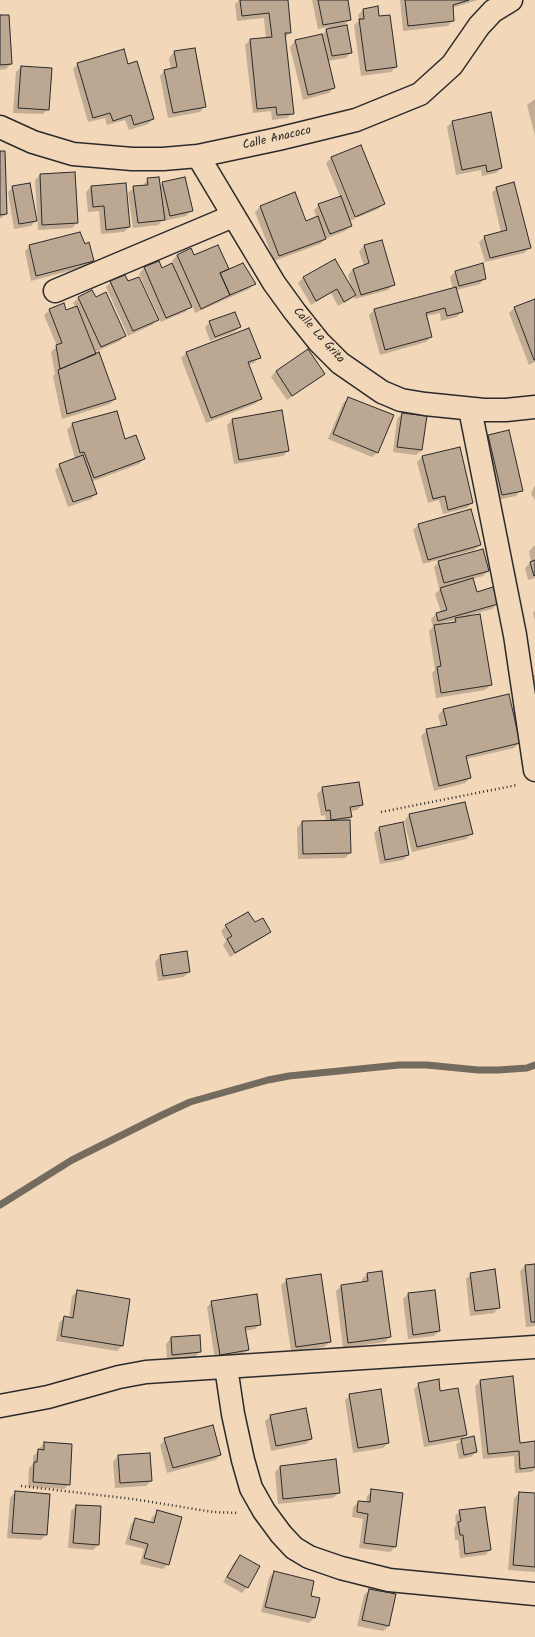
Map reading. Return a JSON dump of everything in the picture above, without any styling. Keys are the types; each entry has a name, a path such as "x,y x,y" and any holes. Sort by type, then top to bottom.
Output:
{"street":[{"name":"Calle Anacoco","path":"0,128 33,142 73,154 132,159 163,159 198,156 278,140 356,120 420,94 452,65 479,26 494,11 511,0"},
{"name":"Calle La Grita","path":"198,156 274,283 295,312 319,342 340,363 364,381 382,392 401,400 424,404 470,409 506,410 535,407"},
{"path":"55,291 233,216"},
{"path":"470,409 515,634 527,777"},
{"path":"0,1406 48,1397 120,1377 146,1372 535,1347"},
{"path":"226,1367 233,1414 251,1488 264,1511 281,1534 294,1548 309,1557 341,1568 389,1580 535,1594"}],"path":[{"path":"381,812 527,777"},
{"path":"21,1486 133,1499 213,1512 236,1513 264,1511"}],"building":[{"path":"240,0 288,0 291,33 285,33 294,114 277,115 276,107 257,109 250,39 272,37 269,13 242,16"},
{"path":"318,0 348,0 351,20 323,25"},
{"path":"405,0 469,0 453,5 454,21 408,26"},
{"path":"378,6 379,16 390,15 397,67 366,71 359,19 364,19 363,9"},
{"path":"0,15 9,15 12,64 0,65"},
{"path":"347,25 352,53 332,56 326,29"},
{"path":"322,34 335,88 308,95 295,40"},
{"path":"195,48 206,107 173,113 164,70 177,67 174,51"},
{"path":"124,49 128,64 137,61 154,119 134,125 131,115 113,121 110,113 93,118 77,63"},
{"path":"21,66 52,68 49,110 18,108"},
{"path":"491,112 502,168 487,172 486,165 462,170 452,121"},
{"path":"361,145 385,204 355,217 331,157"},
{"path":"0,151 5,151 7,214 0,215"},
{"path":"75,172 78,223 42,225 40,174"},
{"path":"159,177 165,220 138,223 133,186 148,185 147,178"},
{"path":"185,177 193,211 170,216 162,182"},
{"path":"514,182 531,248 490,258 484,236 507,230 496,187"},
{"path":"30,183 37,221 19,224 12,186"},
{"path":"126,183 130,227 106,230 104,206 93,207 91,186"},
{"path":"295,192 306,221 318,216 326,239 279,256 260,206"},
{"path":"341,196 352,226 330,234 318,204"},
{"path":"80,232 85,244 89,242 94,261 36,276 29,245"},
{"path":"382,240 395,285 361,295 353,269 369,263 364,245"},
{"path":"218,245 229,269 220,273 230,295 201,309 177,255 191,248 194,255"},
{"path":"335,259 356,295 344,302 337,289 316,301 303,277"},
{"path":"159,261 162,268 172,263 192,307 166,318 144,267"},
{"path":"243,263 256,284 230,295 220,273"},
{"path":"483,263 486,279 459,286 455,271"},
{"path":"125,275 128,281 139,277 159,320 133,331 110,281"},
{"path":"456,287 463,312 447,316 445,308 426,313 432,337 385,350 374,309"},
{"path":"92,290 96,297 106,292 126,336 101,347 78,297"},
{"path":"535,299 535,360 534,360 514,307"},
{"path":"64,303 66,310 77,306 96,354 60,369 56,345 62,343 49,309"},
{"path":"235,312 241,327 215,337 209,321"},
{"path":"249,328 261,358 248,362 262,399 211,418 186,352"},
{"path":"308,349 325,374 292,396 276,371"},
{"path":"99,352 116,399 67,414 58,370"},
{"path":"348,397 394,415 378,453 333,434"},
{"path":"282,410 289,451 239,460 232,419"},
{"path":"117,411 125,439 136,435 145,459 94,478 84,452 80,453 72,423"},
{"path":"402,413 427,416 422,450 397,447"},
{"path":"509,430 523,491 502,495 488,435"},
{"path":"460,447 473,503 448,510 445,496 433,499 422,456"},
{"path":"83,455 97,494 73,502 59,464"},
{"path":"471,509 481,545 428,560 418,524"},
{"path":"483,549 489,571 444,583 438,561"},
{"path":"535,560 535,575 534,576 530,562"},
{"path":"473,578 477,592 493,587 498,604 438,621 436,613 447,610 440,588"},
{"path":"480,614 492,685 441,693 437,667 441,666 434,625 456,622 455,618"},
{"path":"509,694 520,743 466,756 471,778 439,786 426,729 447,725 443,709"},
{"path":"359,782 363,805 350,807 352,817 331,820 330,810 326,811 322,787"},
{"path":"465,802 473,834 417,847 409,814"},
{"path":"350,820 351,853 303,854 302,821"},
{"path":"403,822 409,855 385,860 379,827"},
{"path":"248,912 255,922 263,918 271,932 235,953 227,939 232,936 225,925"},
{"path":"187,951 190,972 163,976 160,955"},
{"path":"535,1264 535,1322 531,1322 525,1265"},
{"path":"495,1269 500,1308 475,1311 470,1273"},
{"path":"382,1271 391,1337 348,1343 341,1285 368,1281 367,1273"},
{"path":"321,1274 331,1342 296,1347 286,1279"},
{"path":"77,1290 130,1299 123,1346 61,1336 64,1316 73,1318"},
{"path":"435,1290 440,1331 413,1335 408,1293"},
{"path":"257,1294 261,1325 245,1327 249,1350 220,1355 211,1301"},
{"path":"200,1335 201,1352 172,1355 171,1337"},
{"path":"513,1376 520,1443 535,1441 535,1467 520,1469 519,1451 488,1454 480,1380"},
{"path":"439,1379 440,1391 458,1388 467,1435 429,1442 418,1383"},
{"path":"381,1389 389,1443 358,1448 349,1394"},
{"path":"306,1408 312,1439 276,1446 270,1415"},
{"path":"213,1425 221,1455 173,1468 164,1438"},
{"path":"474,1436 477,1452 464,1455 461,1439"},
{"path":"44,1442 72,1444 70,1485 33,1482 34,1462 37,1462 38,1449 44,1450"},
{"path":"150,1453 152,1481 120,1483 118,1455"},
{"path":"336,1459 340,1493 283,1499 280,1466"},
{"path":"371,1489 403,1493 396,1547 364,1543 368,1514 357,1512 358,1501 370,1502"},
{"path":"15,1491 50,1494 47,1535 12,1533"},
{"path":"519,1492 535,1493 535,1567 513,1565"},
{"path":"76,1505 101,1506 99,1545 73,1543"},
{"path":"485,1507 491,1550 465,1554 463,1535 460,1535 458,1522 461,1521 459,1510"},
{"path":"157,1510 182,1517 169,1565 144,1558 148,1544 130,1539 135,1518 154,1523"},
{"path":"240,1555 260,1566 248,1588 227,1577"},
{"path":"274,1571 314,1581 311,1596 320,1598 315,1618 265,1607"},
{"path":"369,1589 396,1594 389,1626 362,1620"}],"waterway":[{"path":"0,1205 72,1160 162,1115 190,1102 268,1080 289,1076 399,1065 427,1065 478,1070 527,1068 535,1065"}]}
